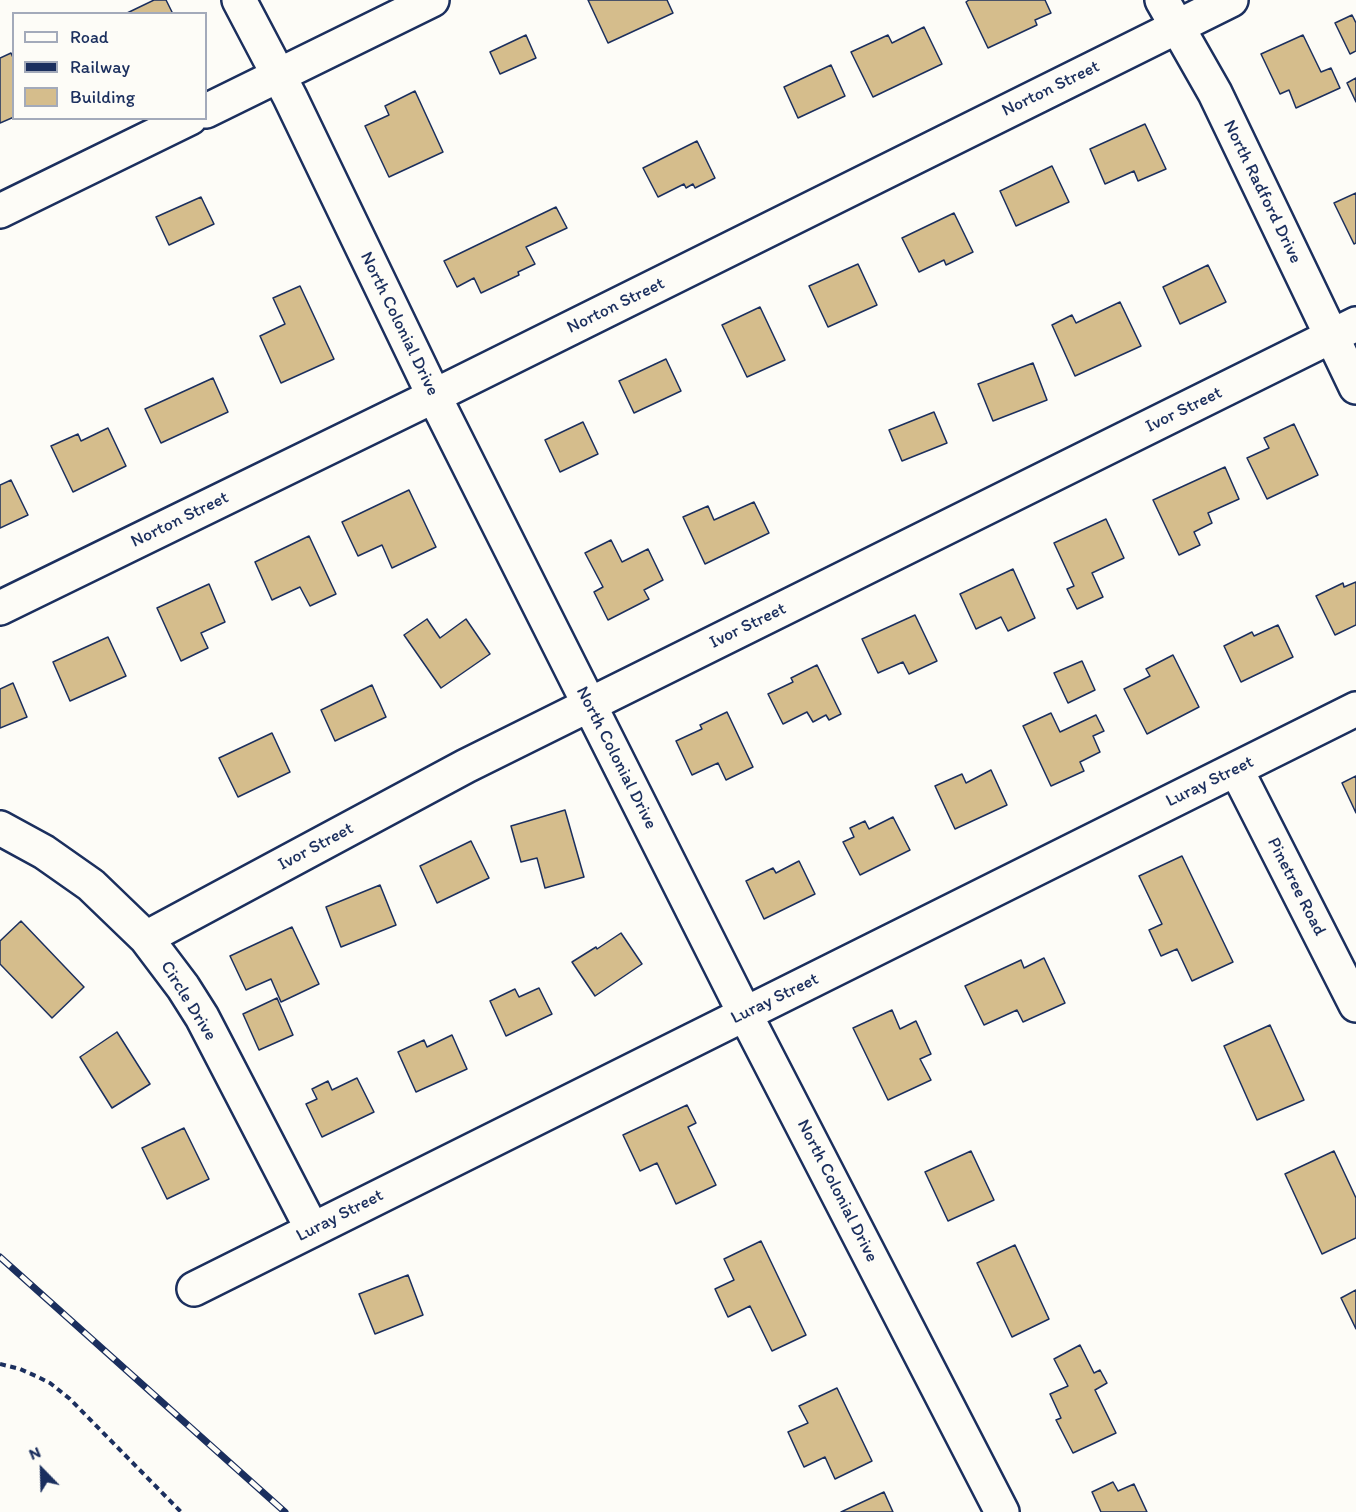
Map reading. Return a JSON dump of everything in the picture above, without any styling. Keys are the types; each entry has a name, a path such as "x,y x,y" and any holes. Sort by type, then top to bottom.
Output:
{"street":[{"name":"North Colonial Drive","path":"239,0 290,97 434,396 745,1014 1002,1512"},
{"path":"207,110 432,0"},
{"name":"Norton Street","path":"0,608 434,396 1170,13 1231,0"},
{"name":"North Radford Drive","path":"1170,13 1344,330 1356,387"},
{"path":"0,211 186,120"},
{"name":"Ivor Street","path":"146,938 466,766 1344,330"},
{"name":"Luray Street","path":"194,1289 1356,709"},
{"name":"Pinetree Road","path":"1236,769 1356,1005"},
{"name":"Circle Drive","path":"0,828 44,852 91,885 146,938 183,987 202,1017 312,1229"}],"path":[{"path":"0,1364 20,1369 50,1383 70,1400 181,1512"}],"building":[{"path":"154,0 166,0 172,12 129,12"},
{"path":"588,0 667,0 673,13 608,43"},
{"path":"969,0 1045,0 1051,13 1035,20 1037,25 988,48 966,2"},
{"path":"1352,15 1356,23 1356,51 1350,54 1335,23"},
{"path":"924,27 942,64 873,97 851,52 888,35 892,43"},
{"path":"526,35 536,58 500,74 490,52"},
{"path":"1303,35 1321,72 1331,68 1340,88 1296,108 1289,90 1280,94 1261,54"},
{"path":"11,53 12,55 12,118 0,123 0,58"},
{"path":"831,65 845,96 798,118 784,87"},
{"path":"1356,78 1356,102 1347,83"},
{"path":"415,91 443,152 389,177 365,126 389,115 385,106"},
{"path":"1145,124 1166,169 1138,181 1134,171 1105,184 1090,149"},
{"path":"697,141 715,178 695,188 693,184 686,188 684,184 658,197 643,168"},
{"path":"1052,166 1069,202 1016,226 1000,191"},
{"path":"1356,193 1356,243 1354,244 1334,203"},
{"path":"201,197 214,224 169,245 156,217"},
{"path":"556,207 567,228 526,247 535,264 518,272 519,275 481,293 474,278 457,287 444,261"},
{"path":"954,213 973,252 946,265 944,260 919,272 902,238"},
{"path":"858,264 877,305 828,327 809,286"},
{"path":"1208,265 1226,302 1180,324 1163,287"},
{"path":"300,286 334,359 281,383 260,336 285,324 273,298"},
{"path":"1120,302 1141,346 1075,376 1052,325 1072,315 1076,323"},
{"path":"760,307 785,360 747,377 722,325"},
{"path":"666,359 681,391 634,413 619,381"},
{"path":"1033,363 1047,400 993,421 978,384"},
{"path":"213,378 228,412 161,443 145,409"},
{"path":"934,412 947,443 902,461 889,430"},
{"path":"583,422 598,454 560,472 545,440"},
{"path":"1294,424 1318,475 1267,499 1247,458 1269,448 1264,438"},
{"path":"108,428 126,466 73,492 51,446 78,434 81,441"},
{"path":"1225,467 1239,499 1208,513 1212,523 1194,532 1200,545 1179,555 1153,500"},
{"path":"11,480 28,515 0,528 0,485"},
{"path":"409,490 436,547 392,568 382,545 358,556 342,522"},
{"path":"754,502 769,533 705,564 683,517 708,506 714,520"},
{"path":"1106,519 1124,558 1092,573 1103,597 1077,609 1067,589 1074,586 1054,543"},
{"path":"309,536 336,594 310,606 300,587 272,600 255,562"},
{"path":"611,540 622,562 648,549 663,580 644,590 649,599 608,620 594,592 603,587 585,553"},
{"path":"1013,569 1035,618 1008,631 1001,617 976,629 960,594"},
{"path":"1356,582 1356,625 1335,635 1316,596 1343,583 1344,587"},
{"path":"209,584 225,622 201,633 208,648 181,661 157,608"},
{"path":"915,615 937,661 909,674 903,662 878,673 862,639"},
{"path":"427,619 440,638 466,619 490,654 441,688 404,635"},
{"path":"1278,625 1293,657 1241,682 1224,646 1252,632 1254,636"},
{"path":"108,637 126,676 70,701 53,662"},
{"path":"1173,655 1199,707 1147,734 1124,689 1150,676 1146,669"},
{"path":"1082,661 1095,690 1068,703 1054,673"},
{"path":"817,665 841,714 829,720 826,715 813,722 807,712 783,724 768,694 793,682 791,678"},
{"path":"13,683 27,717 0,728 0,689"},
{"path":"372,685 386,717 335,741 321,710"},
{"path":"727,712 753,767 726,780 718,763 692,775 676,741 702,729 700,725"},
{"path":"1051,713 1060,732 1096,715 1104,731 1093,736 1100,752 1080,762 1084,771 1051,786 1023,726"},
{"path":"272,733 290,772 238,797 219,758"},
{"path":"991,770 1007,805 955,829 935,786 962,774 966,783"},
{"path":"1356,776 1356,813 1342,783"},
{"path":"565,810 584,877 545,888 537,858 521,862 511,826"},
{"path":"893,817 910,850 860,875 843,842 854,837 850,828 865,821 869,829"},
{"path":"471,841 489,878 437,903 420,866"},
{"path":"1182,856 1233,962 1192,981 1177,949 1161,956 1149,930 1162,924 1139,876"},
{"path":"799,861 815,894 764,919 746,881 773,868 776,873"},
{"path":"380,885 396,925 341,947 326,907"},
{"path":"21,921 84,987 52,1018 0,964 0,941"},
{"path":"292,927 319,984 281,1002 271,979 246,990 230,956"},
{"path":"621,933 642,964 595,996 572,962"},
{"path":"1044,958 1065,1003 1023,1022 1017,1010 984,1025 965,986 1021,960 1024,968"},
{"path":"539,988 552,1014 506,1036 490,1001 515,989 519,997"},
{"path":"277,998 293,1035 259,1050 243,1014"},
{"path":"892,1010 900,1029 916,1021 931,1054 920,1059 931,1080 888,1100 853,1028"},
{"path":"1270,1025 1304,1100 1257,1120 1224,1046"},
{"path":"117,1032 150,1084 112,1108 80,1057"},
{"path":"452,1035 467,1069 416,1092 398,1052 424,1040 427,1047"},
{"path":"357,1078 374,1112 322,1137 306,1104 317,1099 312,1089 328,1081 332,1090"},
{"path":"687,1105 696,1123 688,1127 716,1185 676,1204 657,1163 640,1171 623,1135"},
{"path":"184,1128 209,1179 167,1199 142,1148"},
{"path":"971,1151 994,1200 948,1221 925,1172"},
{"path":"1334,1151 1356,1198 1356,1238 1322,1254 1285,1174"},
{"path":"761,1241 806,1335 772,1351 750,1306 728,1317 715,1289 734,1280 724,1259"},
{"path":"1015,1245 1049,1319 1012,1337 977,1263"},
{"path":"408,1275 423,1315 375,1334 359,1294"},
{"path":"1356,1290 1356,1329 1341,1298"},
{"path":"1080,1345 1094,1373 1100,1370 1107,1383 1095,1390 1116,1433 1073,1453 1056,1420 1061,1418 1050,1394 1068,1386 1054,1359"},
{"path":"837,1388 872,1461 835,1479 825,1457 804,1467 788,1432 808,1423 799,1406"},
{"path":"1113,1482 1118,1491 1134,1484 1147,1512 1101,1512 1092,1492"},
{"path":"884,1492 893,1512 841,1512"}],"railway":[{"path":"0,1257 285,1512"}]}
